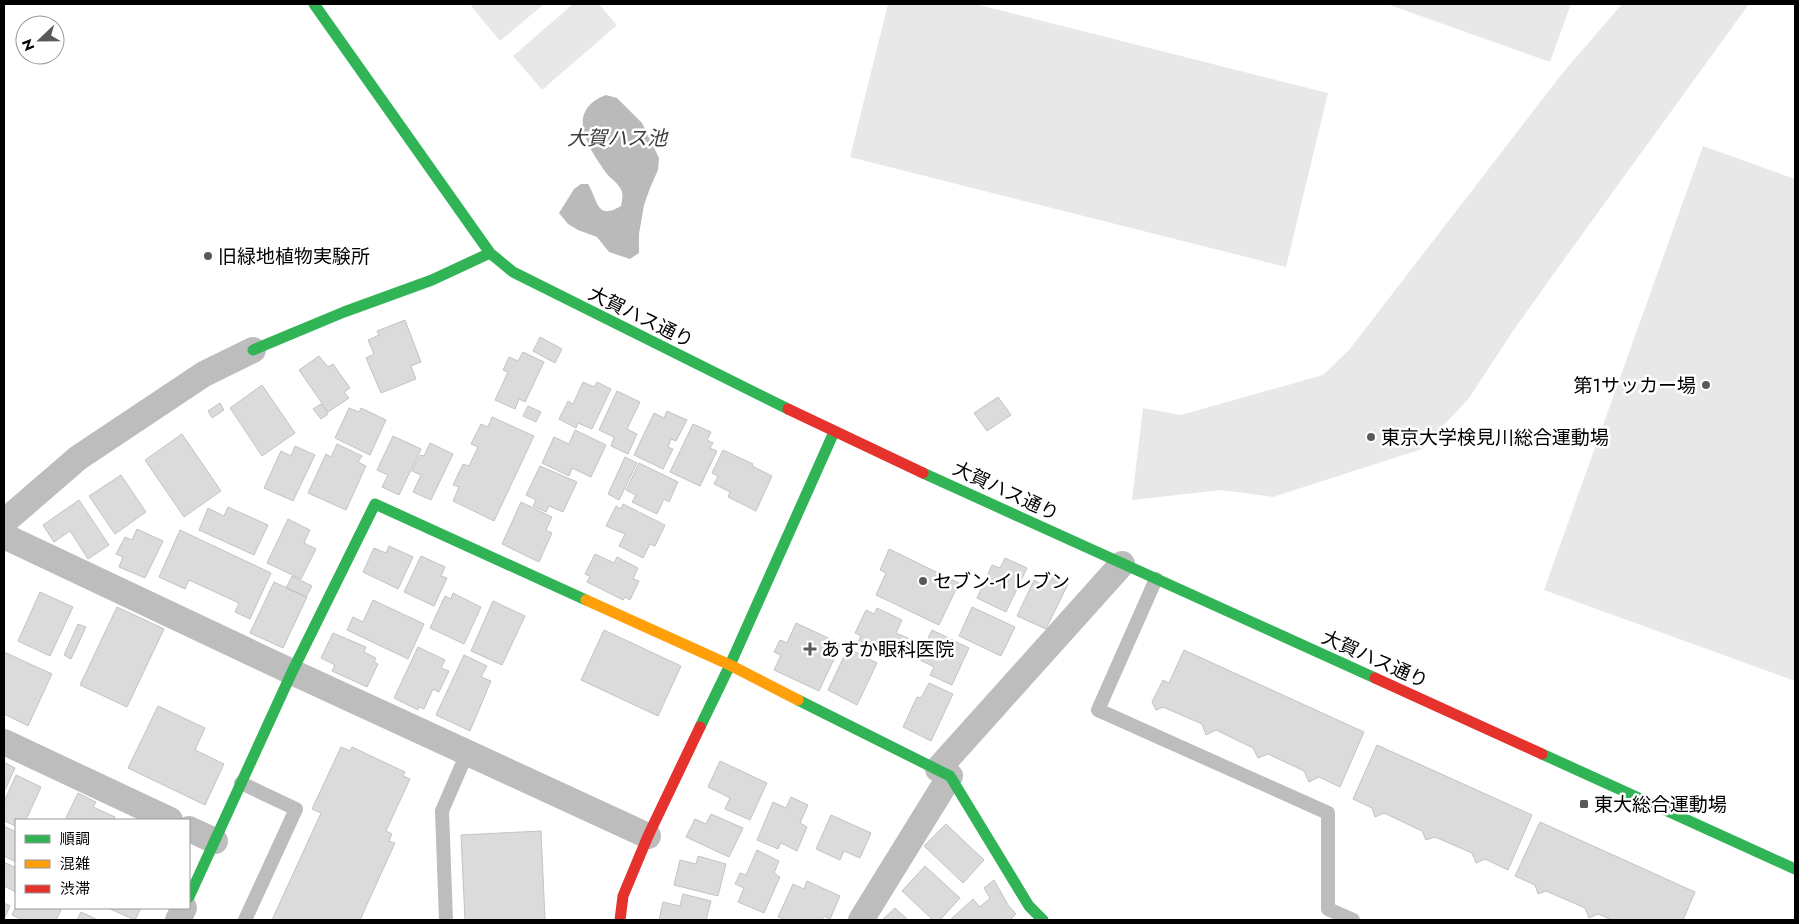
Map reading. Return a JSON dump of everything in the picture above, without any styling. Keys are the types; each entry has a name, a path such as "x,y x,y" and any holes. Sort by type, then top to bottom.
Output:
{"street":[{"name":"大賀ハス通り","path":"314,4 490,253 513,272 834,432 1795,869"},
{"path":"4,522 78,458 204,374 253,350 344,312 432,280 490,253"},
{"path":"620,920 623,896 648,836 730,664 834,432"},
{"path":"190,895 292,672 375,504 730,664 944,772 1029,906 1043,920"},
{"path":"4,536 292,672 648,836"},
{"path":"861,920 944,772 1122,564"},
{"path":"4,742 168,819"},
{"path":"190,829 215,841"}],"lane":[{"path":"1156,579 1098,710 1328,813 1328,908 1354,920"},
{"path":"446,920 442,811 467,753"},
{"path":"241,783 296,809 244,920"}],"shaded area":[{"path":"474,4 544,4 500,41 471,6"},
{"path":"573,4 599,4 617,25 542,90 513,56"},
{"path":"888,4 975,4 1328,93 1286,267 850,157"},
{"path":"1387,4 1571,4 1550,62"},
{"path":"1622,4 1749,4 1513,331 1469,398 1422,449 1273,497 1221,490 1132,500 1143,408 1181,415 1323,375 1349,350 1561,75"},
{"name":"第1サッカー場","path":"1703,146 1795,179 1795,681 1544,590"}],"water":[{"name":"大賀ハス池","path":"606,95 617,98 642,123 659,158 658,170 644,205 639,234 639,253 630,259 609,252 597,237 568,224 559,213 574,189 581,184 588,184 602,210 613,210 621,206 622,192 593,153 584,131 583,120 586,110 593,102"}],"building":[{"path":"405,320 421,362 411,366 416,379 381,393 366,358 374,354 368,340 379,335 377,331"},
{"path":"540,337 562,349 555,363 533,351"},
{"path":"523,352 544,362 525,402 519,399 515,409 495,400 508,372 503,370 509,357 518,361"},
{"path":"319,356 328,367 333,364 350,388 344,392 349,398 328,412 299,370"},
{"path":"583,382 594,387 597,382 611,389 592,429 578,423 576,428 559,419 568,401 573,404"},
{"path":"262,385 295,433 262,456 230,408"},
{"path":"617,391 640,402 627,429 637,434 628,454 611,446 614,437 599,430"},
{"path":"998,397 1011,415 987,431 974,413"},
{"path":"220,403 224,410 212,418 208,411"},
{"path":"321,404 328,414 321,419 313,409"},
{"path":"528,406 541,412 536,422 523,416"},
{"path":"349,408 359,412 361,408 386,420 370,455 335,438"},
{"path":"667,411 687,420 676,441 671,439 668,447 673,449 663,469 634,455 654,413 664,418"},
{"path":"492,417 534,436 494,521 453,501 459,487 453,485 463,464 469,466 478,447 471,444 481,424 488,427"},
{"path":"693,424 711,432 707,440 713,443 710,448 717,451 700,486 670,472"},
{"path":"575,430 606,445 591,477 572,468 569,476 542,463 554,437 569,444"},
{"path":"182,434 221,491 184,517 145,460"},
{"path":"393,436 421,449 399,495 382,487 388,475 377,470"},
{"path":"430,443 453,454 431,500 413,492 421,475 412,471 420,455 424,456"},
{"path":"337,444 362,456 358,462 366,466 346,510 308,493 326,454 331,457"},
{"path":"295,446 315,455 293,501 264,488 281,451 291,456"},
{"path":"723,450 753,464 752,466 772,476 756,511 728,497 730,492 714,484 718,476 712,473"},
{"path":"625,457 637,463 619,500 608,494"},
{"path":"639,463 678,482 669,502 664,499 657,514 632,502 636,495 626,490"},
{"path":"540,466 577,482 563,512 549,506 546,512 533,506 536,500 526,495"},
{"path":"121,475 146,512 115,534 89,496"},
{"path":"79,500 109,545 88,559 70,531 54,542 43,525"},
{"path":"521,502 552,517 546,530 552,533 539,562 502,544"},
{"path":"623,504 665,525 655,546 650,544 643,558 619,546 625,534 606,526 616,506 621,509"},
{"path":"228,507 268,525 254,555 199,530 208,508 224,516"},
{"path":"288,519 310,530 304,543 316,549 301,579 267,563"},
{"path":"137,529 163,541 145,578 119,567 123,557 116,554 125,537 132,540"},
{"path":"180,530 271,573 250,619 235,612 239,603 189,580 185,589 159,577"},
{"path":"389,546 413,557 398,589 363,572 374,548 386,553"},
{"path":"889,549 959,583 939,625 876,595 886,573 880,570"},
{"path":"595,554 614,563 617,557 638,568 633,579 639,581 630,600 625,597 623,600 587,582 590,576 585,574"},
{"path":"421,556 445,567 441,576 447,578 434,606 404,592"},
{"path":"1005,558 1027,568 1006,612 977,598 992,565 1000,568"},
{"path":"292,576 312,586 306,597 286,588"},
{"path":"1053,576 1068,584 1046,629 1017,616 1034,580 1041,584 1044,578 1051,581"},
{"path":"274,582 307,597 283,648 250,633"},
{"path":"40,592 73,607 50,656 18,641"},
{"path":"453,593 481,607 464,644 430,628 445,596 451,599"},
{"path":"373,600 424,624 408,659 347,630 353,617 363,622"},
{"path":"493,601 525,616 502,665 471,651"},
{"path":"117,607 164,629 127,707 80,685"},
{"path":"972,607 1015,627 1001,656 959,636"},
{"path":"877,608 902,620 896,633 908,638 899,658 873,646 870,652 856,646 861,636 855,633 866,610 874,614"},
{"path":"796,623 841,644 819,691 774,670 781,655 774,652 780,640 787,643"},
{"path":"78,624 86,627 71,659 64,655"},
{"path":"604,630 681,666 658,716 581,680"},
{"path":"932,630 969,648 952,685 930,675 934,667 918,659"},
{"path":"333,633 366,647 364,652 376,658 374,662 378,664 367,687 332,671 335,665 321,658"},
{"path":"418,647 445,660 441,668 449,671 439,692 433,689 424,709 419,707 418,710 394,698"},
{"path":"848,648 877,663 857,705 828,690"},
{"path":"1184,650 1364,732 1340,787 1319,777 1309,782 1304,771 1268,754 1258,758 1253,748 1216,730 1206,735 1202,724 1163,707 1156,710 1152,702 1163,680 1169,683"},
{"path":"4,652 52,674 28,726 4,714"},
{"path":"464,655 487,666 481,677 491,681 470,731 436,715"},
{"path":"929,683 953,694 931,741 903,727 917,697 921,698"},
{"path":"158,706 205,728 195,750 224,764 205,805 128,768"},
{"path":"1377,745 1532,815 1508,870 1485,859 1476,863 1472,853 1435,837 1426,840 1422,831 1384,813 1375,817 1372,808 1353,799"},
{"path":"341,747 350,751 352,747 405,772 403,776 410,779 386,831 392,834 389,841 395,843 360,920 272,920 321,813 312,809"},
{"path":"720,761 767,783 750,820 725,809 730,798 708,787"},
{"path":"4,762 15,768 4,792"},
{"path":"16,775 41,787 26,819 15,819 15,826 4,821 4,802"},
{"path":"78,793 96,802 93,807 115,817 114,819 65,819"},
{"path":"791,797 808,805 800,823 807,827 797,851 781,843 778,849 757,840 773,802 786,808"},
{"path":"711,814 743,828 729,857 686,837 695,819 706,824"},
{"path":"831,815 871,833 860,858 844,851 840,860 816,849"},
{"path":"1540,822 1695,892 1683,920 1612,920 1598,914 1589,918 1585,908 1546,891 1538,894 1535,885 1515,876"},
{"path":"946,824 984,860 963,883 924,846"},
{"path":"4,826 15,832 15,862 4,856"},
{"path":"541,831 545,920 465,920 461,835"},
{"path":"757,850 779,861 774,873 780,877 764,913 738,902 744,888 735,884 740,873 746,875"},
{"path":"698,856 726,864 718,896 674,885 680,860 696,864"},
{"path":"4,862 15,868 15,892 4,886"},
{"path":"925,866 960,898 940,920 933,920 902,891"},
{"path":"994,880 1008,905 1016,914 1010,920 950,920 973,899 980,907 990,898 984,888"},
{"path":"807,881 840,896 830,919 824,916 822,920 786,920 778,917 793,884 804,889"},
{"path":"683,894 711,901 706,920 659,920 663,902 680,906"},
{"path":"4,903 10,906 4,919"},
{"path":"15,908 62,909 56,920 23,920 12,915"},
{"path":"895,908 908,920 882,920"},
{"path":"110,909 140,909 135,920"},
{"path":"81,912 98,920 77,920"}],"traffic: fast":[{"path":"314,4 490,253 513,272 788,409"},
{"path":"253,350 344,312 432,280 490,253"},
{"path":"700,727 730,665 834,432"},
{"path":"923,473 1375,678"},
{"path":"190,895 292,672 375,504 586,600"},
{"path":"798,700 950,776 1029,906 1043,920"},
{"path":"1542,754 1795,869"}],"traffic: slow":[{"path":"586,600 730,665 798,700"}],"traffic: jam":[{"path":"788,409 923,473"},
{"path":"1375,678 1542,754"},
{"path":"620,920 623,896 648,836 700,727"}],"place":[{"name":"旧緑地植物実験所","path":"208,256"},
{"name":"第1サッカー場","path":"1706,385"},
{"name":"東京大学検見川総合運動場","path":"1371,437"},
{"name":"セブン-イレブン","path":"923,581"},
{"name":"あすか眼科医院","path":"810,649"},
{"name":"東大総合運動場","path":"1584,804"}]}
